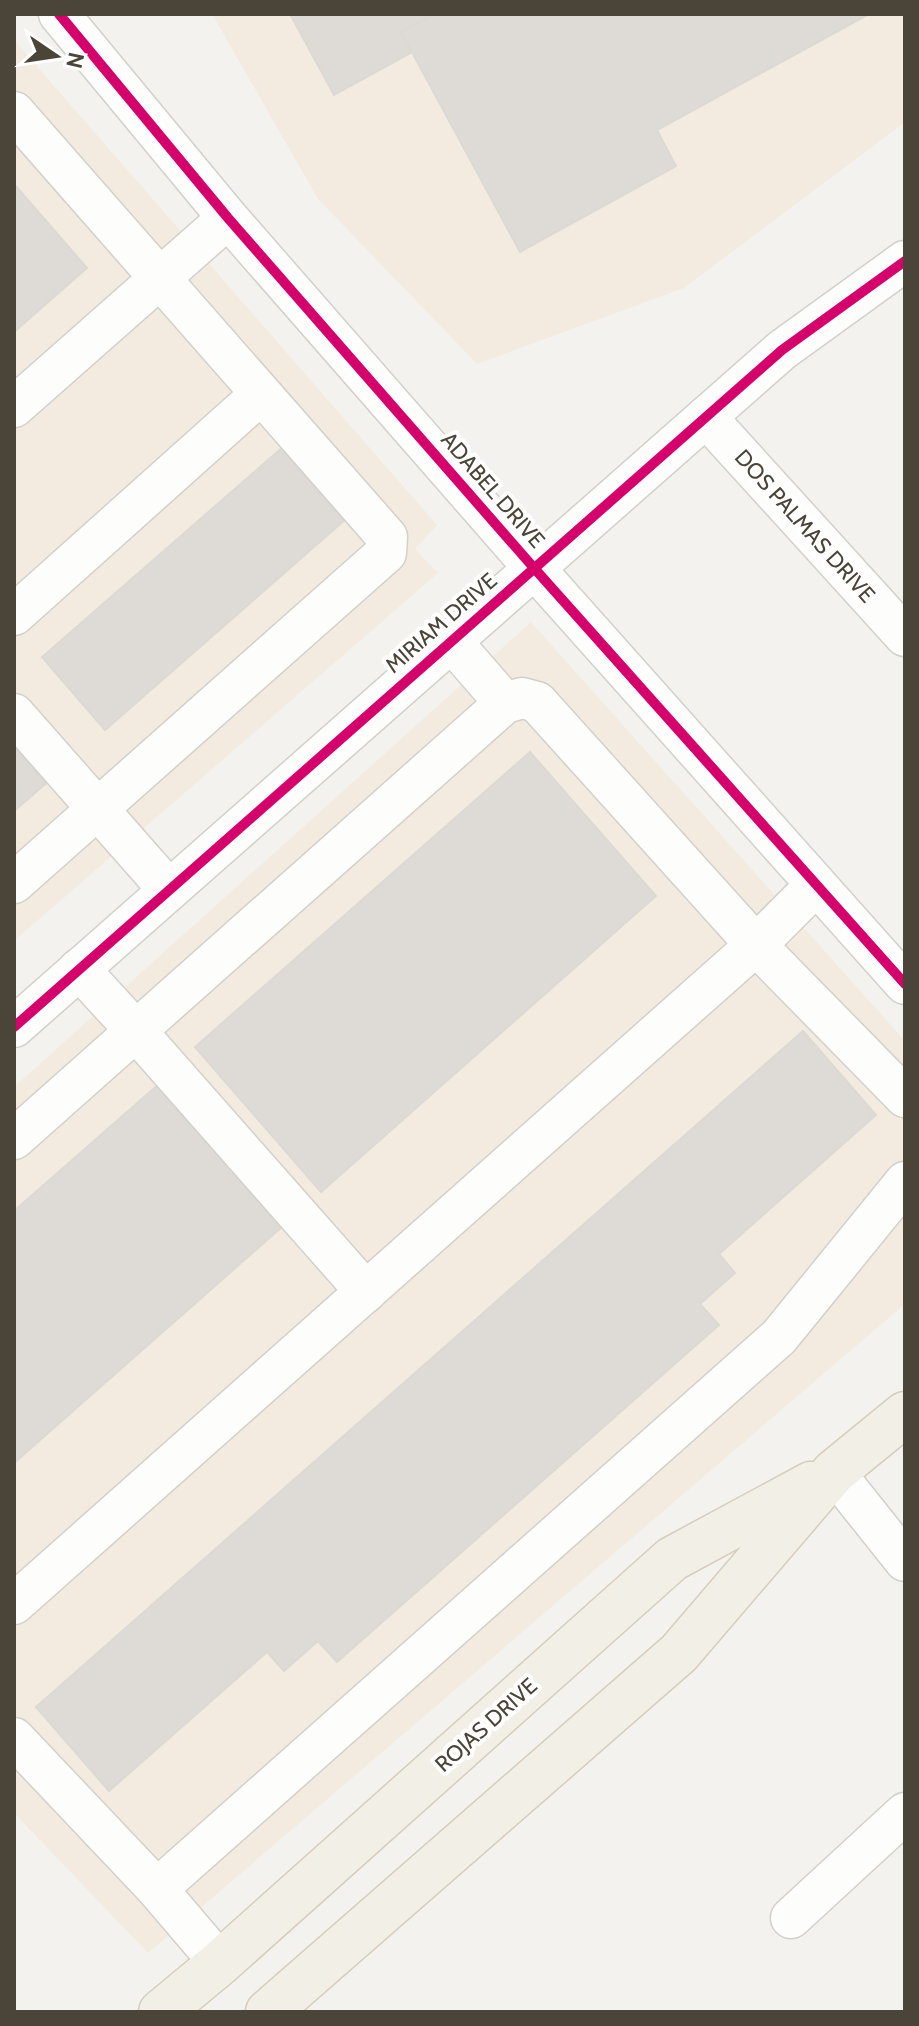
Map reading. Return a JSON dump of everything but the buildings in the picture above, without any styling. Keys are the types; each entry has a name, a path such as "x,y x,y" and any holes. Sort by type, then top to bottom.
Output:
{"main road":[{"name":"ROJAS DRIVE","path":"277,2004 679,1653 834,1472 905,1414"},
{"name":"ROJAS DRIVE","path":"161,2012 232,1953 672,1559 834,1472"},
{"path":"232,1953 277,2004"}],"street":[{"name":"ADABEL DRIVE","path":"59,14 228,218 534,568 905,984"},
{"path":"14,112 387,537 386,553 14,883"},
{"path":"14,407 228,218"},
{"name":"MIRIAM DRIVE","path":"14,1027 782,350 905,261"},
{"path":"14,615 261,394"},
{"name":"DOS PALMAS DRIVE","path":"706,417 905,636"},
{"path":"451,641 505,703"},
{"path":"14,1139 505,703 522,698 537,702 756,945 905,1097"},
{"path":"14,714 169,890"},
{"path":"14,1604 756,945 816,885"},
{"path":"79,969 366,1292"},
{"path":"157,1889 779,1337 905,1182"},
{"path":"834,1472 905,1561"},
{"path":"14,1738 157,1889 232,1953"},
{"path":"791,1918 905,1813"}],"shaded area":[{"path":"212,14 905,14 905,122 684,288 477,364 318,199"},
{"path":"14,40 437,525 415,549 438,573 14,941"},
{"path":"531,622 905,1041 905,1304 148,1953 14,1813 14,1087"}],"cycle path":[{"path":"59,14 228,218 534,568 905,984"},
{"path":"14,1027 782,350 905,261"}]}
